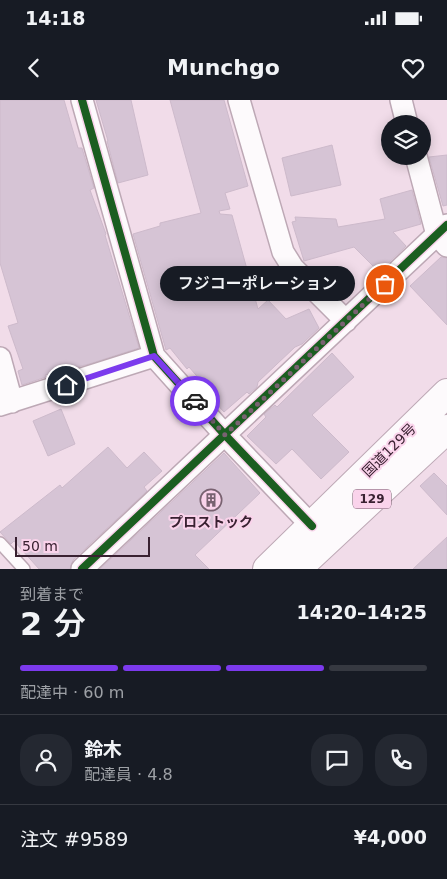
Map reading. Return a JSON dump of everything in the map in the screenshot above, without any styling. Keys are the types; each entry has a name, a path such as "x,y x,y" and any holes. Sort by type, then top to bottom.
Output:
{"highway":[{"name":"国道129号","path":"267,569 447,393"},
{"name":"国道129号","path":"297,569 447,429"}],"street":[{"path":"82,100 154,356 225,435 312,526"},
{"path":"240,100 287,261 346,321"},
{"path":"401,100 405,115"},
{"path":"82,569 346,321 444,236 419,165"},
{"path":"0,358 6,404 154,356"}],"lane":[{"path":"0,543 24,569"}],"building":[{"path":"0,100 64,100 78,148 82,148 94,188 90,190 106,234 139,348 89,364 45,375 46,377 22,385 18,371 23,369 8,326 18,323 0,263"},
{"path":"96,100 131,100 148,175 118,183"},
{"path":"170,100 224,100 248,186 225,193 230,209 219,211 220,214 232,215 258,309 268,300 286,319 309,309 319,328 302,344 295,347 258,382 257,387 249,394 247,392 224,412 213,400 215,397 189,367 187,369 170,348 166,350 133,234 160,226 160,223 201,213"},
{"path":"332,145 341,185 291,196 282,158"},
{"path":"447,155 447,205 443,206 431,164 431,157"},
{"path":"412,190 421,224 393,232 406,246 379,272 354,247 304,261 292,222 296,221 295,217 336,219 338,227 385,219 380,199"},
{"path":"441,257 447,258 447,325 410,286"},
{"path":"332,353 354,377 312,415 349,452 321,479 292,449 276,464 247,436 266,417 264,414 275,405 277,407"},
{"path":"61,409 75,444 48,456 33,421"},
{"path":"108,447 127,468 144,452 162,471 144,487 147,491 73,560 70,569 39,569 14,541 11,544 0,532 60,485 62,488"},
{"path":"224,453 260,493 195,555 209,569 100,569"},
{"path":"434,473 447,486 447,515 420,486"},
{"path":"447,537 447,569 413,569"}],"cycle path":[{"path":"82,100 154,356 225,435 312,526"},
{"path":"82,569 447,225"}],"way so far":[{"path":"195,401 225,435 385,284"}],"place":[{"name":"フジコーポレーション","path":"385,284"},
{"name":"プロストック","path":"211,500"}],"route":[{"path":"66,385 154,356 195,401"}]}
